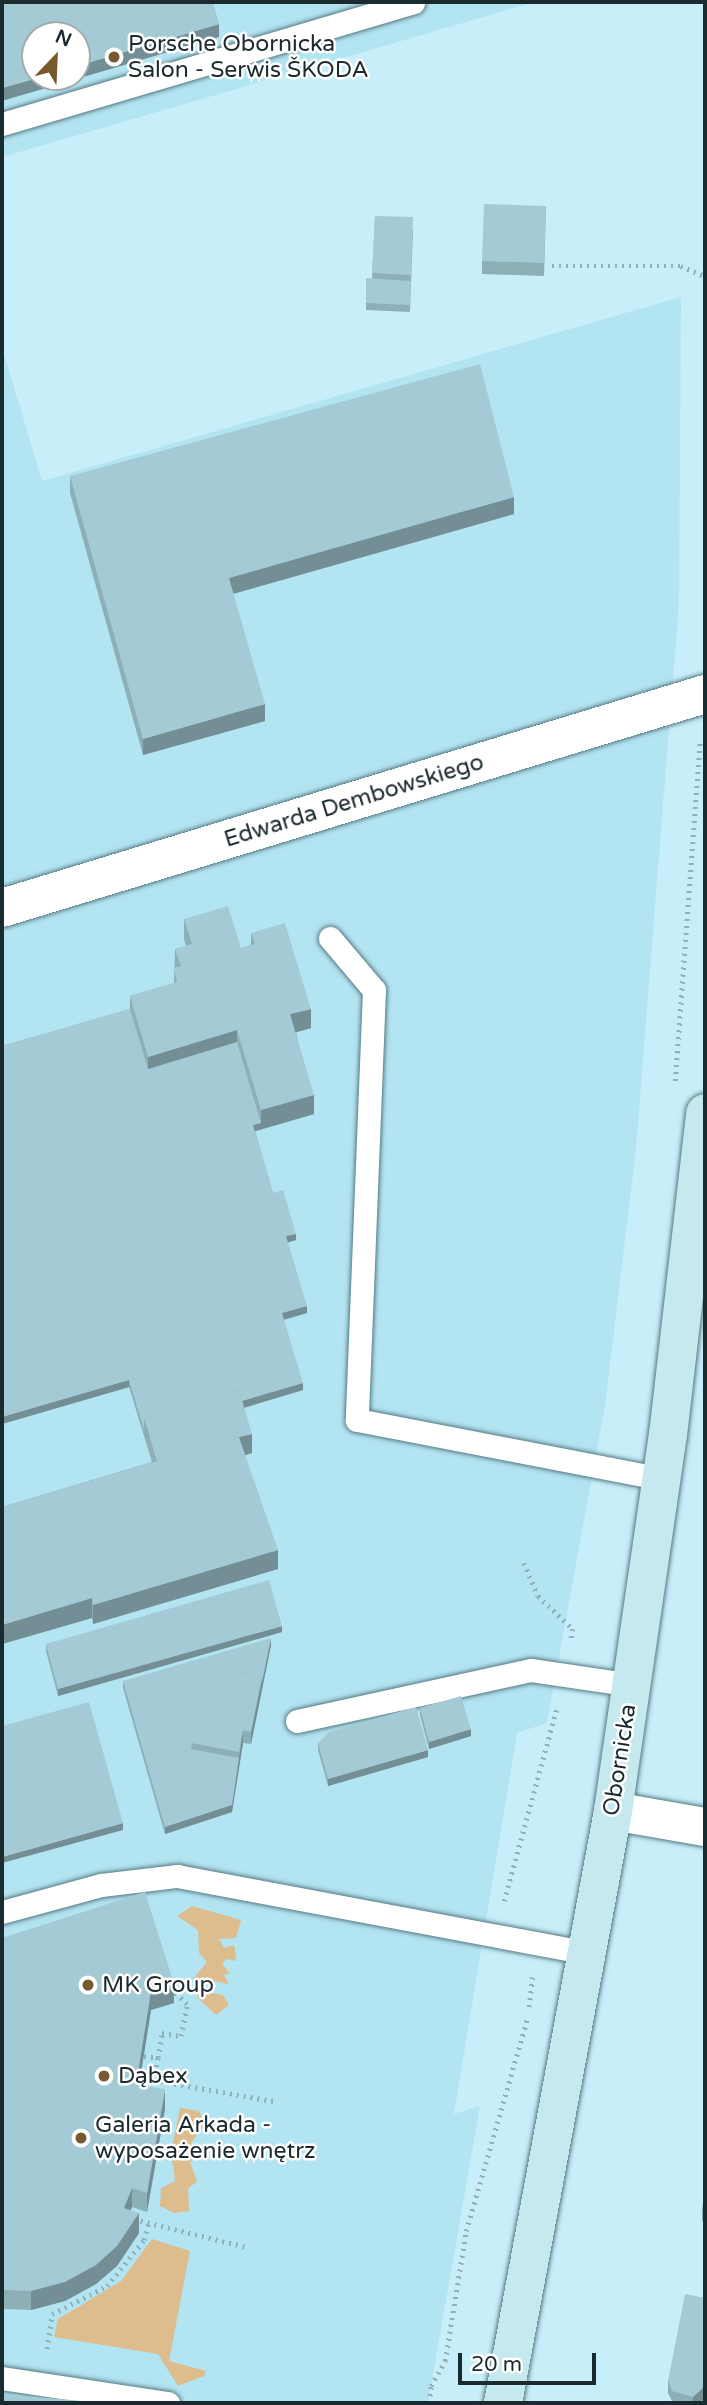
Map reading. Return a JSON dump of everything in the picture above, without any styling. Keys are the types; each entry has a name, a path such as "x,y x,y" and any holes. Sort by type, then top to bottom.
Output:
{"main road":[{"name":"Obornicka","path":"503,2403 613,1811 662,1479 705,1113"}],"street":[{"name":"Edwarda Dembowskiego","path":"2,908 705,694"},
{"path":"613,1811 705,1827"}],"lane":[{"path":"2,124 412,2"},
{"path":"330,938 374,990 357,1420 662,1479"},
{"path":"297,1721 531,1670 632,1685"},
{"path":"2,1912 101,1885 177,1876 588,1954"},
{"path":"2,2378 43,2381 168,2403"}],"path":[{"path":"552,266 681,266 705,276"},
{"path":"169,1979 173,1991 187,2004 181,2036 162,2034 154,2080 273,2101"},
{"path":"144,2056 158,2058"},
{"path":"131,2230 135,2219 148,2225 246,2247"},
{"path":"43,2381 52,2314 107,2286 139,2247 148,2225"}],"shaded area":[{"path":"2,2 535,2 2,157"},
{"path":"681,297 679,601 672,694 2,889 2,347 42,481"},
{"path":"670,715 636,1149 605,1405 547,1723 517,1733 454,2114 480,2106 428,2403 2,2403 2,910"},
{"path":"192,1906 241,1920 236,1938 219,1939 224,1948 234,1945 236,1961 226,1959 222,1964 230,1973 224,1975 229,1984 201,1979 205,1992 223,1995 229,2005 216,2015 198,1998 193,1979 207,1962 199,1953 198,1930 177,1916"},
{"path":"180,2108 199,2111 205,2124 191,2143 198,2156 190,2162 197,2181 188,2189 189,2211 174,2213 160,2206 161,2188 175,2181 171,2152"},
{"path":"152,2239 190,2251 169,2361 206,2371 204,2376 178,2386 158,2354 54,2337 58,2319 121,2281"}],"building":[{"name":"Porsche Obornicka Salon - Serwis ŠKODA","path":"2,2 213,2 219,24 91,62 91,21 21,21 21,83 2,88"},
{"path":"484,204 546,206 544,263 482,261"},
{"path":"375,216 413,217 411,275 372,273"},
{"path":"366,278 411,281 410,305 366,303"},
{"path":"480,364 514,497 229,578 265,704 143,739 70,476"},
{"path":"228,906 241,948 255,944 251,933 285,923 311,1009 290,1014 314,1095 261,1110 237,1030 148,1057 130,996 177,982 174,968 181,966 175,949 192,944 184,919"},
{"path":"130,1009 148,1069 237,1042 261,1123 253,1125 273,1193 283,1190 296,1234 286,1236 307,1306 282,1313 303,1383 242,1401 239,1390 144,1418 144,1430 129,1380 2,1417 2,1046"},
{"path":"239,1390 252,1434 239,1437 278,1550 93,1605 92,1598 2,1625 2,1507 157,1461 144,1418"},
{"path":"269,1580 282,1626 58,1689 46,1644"},
{"path":"271,1638 262,1682 262,1676 211,1667 201,1719 195,1719 191,1749 239,1758 232,1805 165,1827 123,1681"},
{"path":"211,1667 262,1676 251,1732 243,1730 239,1752 191,1743 195,1719 201,1719"},
{"path":"461,1696 471,1729 429,1742 420,1708"},
{"path":"89,1702 123,1823 2,1857 2,1726"},
{"path":"416,1707 428,1750 328,1779 318,1743 329,1732"},
{"name":"Galeria Arkada - wyposażenie wnętrz","path":"145,1892 174,1984 151,1991 136,2085 165,2089 147,2193 132,2188 124,2208 139,2213 117,2246 96,2265 65,2282 31,2291 2,2290 2,1938"},
{"path":"685,2294 705,2298 705,2376 703,2388 693,2397 672,2391 668,2381"},
{"path":"2,2394 105,2403 2,2403"}],"place":[{"name":"Porsche Obornicka Salon - Serwis ŠKODA","path":"114,57"},
{"name":"MK Group","path":"88,1985"},
{"name":"Dąbex","path":"104,2076"},
{"name":"Galeria Arkada - wyposażenie wnętrz","path":"81,2138"}]}
